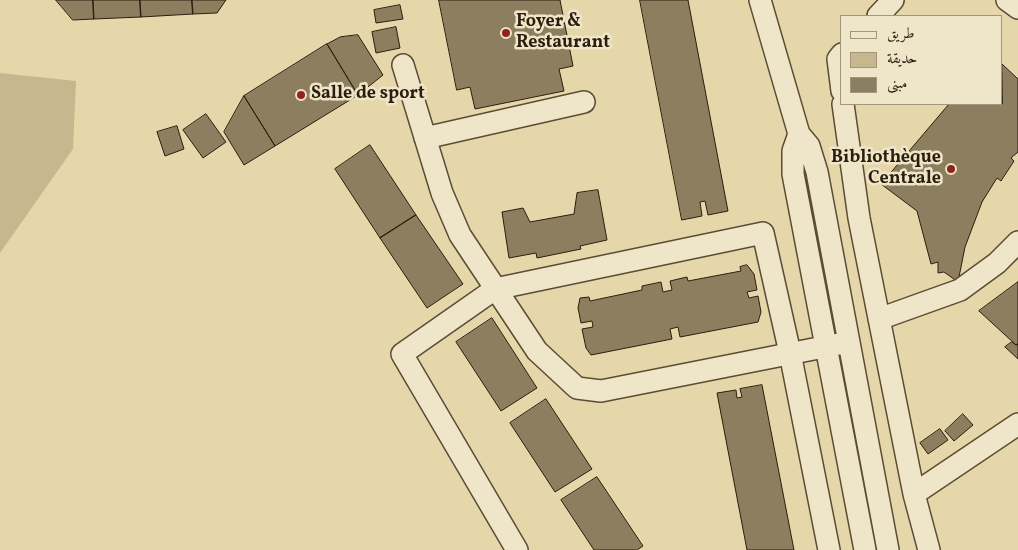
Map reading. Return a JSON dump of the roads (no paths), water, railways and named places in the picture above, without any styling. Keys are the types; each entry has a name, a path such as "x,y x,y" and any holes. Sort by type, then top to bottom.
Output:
{"street":[{"path":"760,0 798,134 809,146 818,172 888,550"},
{"path":"879,15 893,0"},
{"path":"1007,0 1018,8"},
{"path":"840,56 838,59 840,75"},
{"path":"403,65 442,194 460,235 537,351 577,388 601,391 849,342"},
{"path":"425,138 584,102"},
{"path":"844,105 858,218 914,494 929,550"},
{"path":"798,134 793,152 793,174 865,550"},
{"path":"517,550 402,354 495,289 762,233 790,353 829,550"},
{"path":"880,319 960,290 996,263 1018,242"},
{"path":"914,494 1018,424"}],"place":[{"name":"Foyer & Restaurant","path":"506,33"},
{"name":"Salle de sport","path":"301,95"},
{"name":"Bibliothèque Centrale","path":"951,169"}]}
